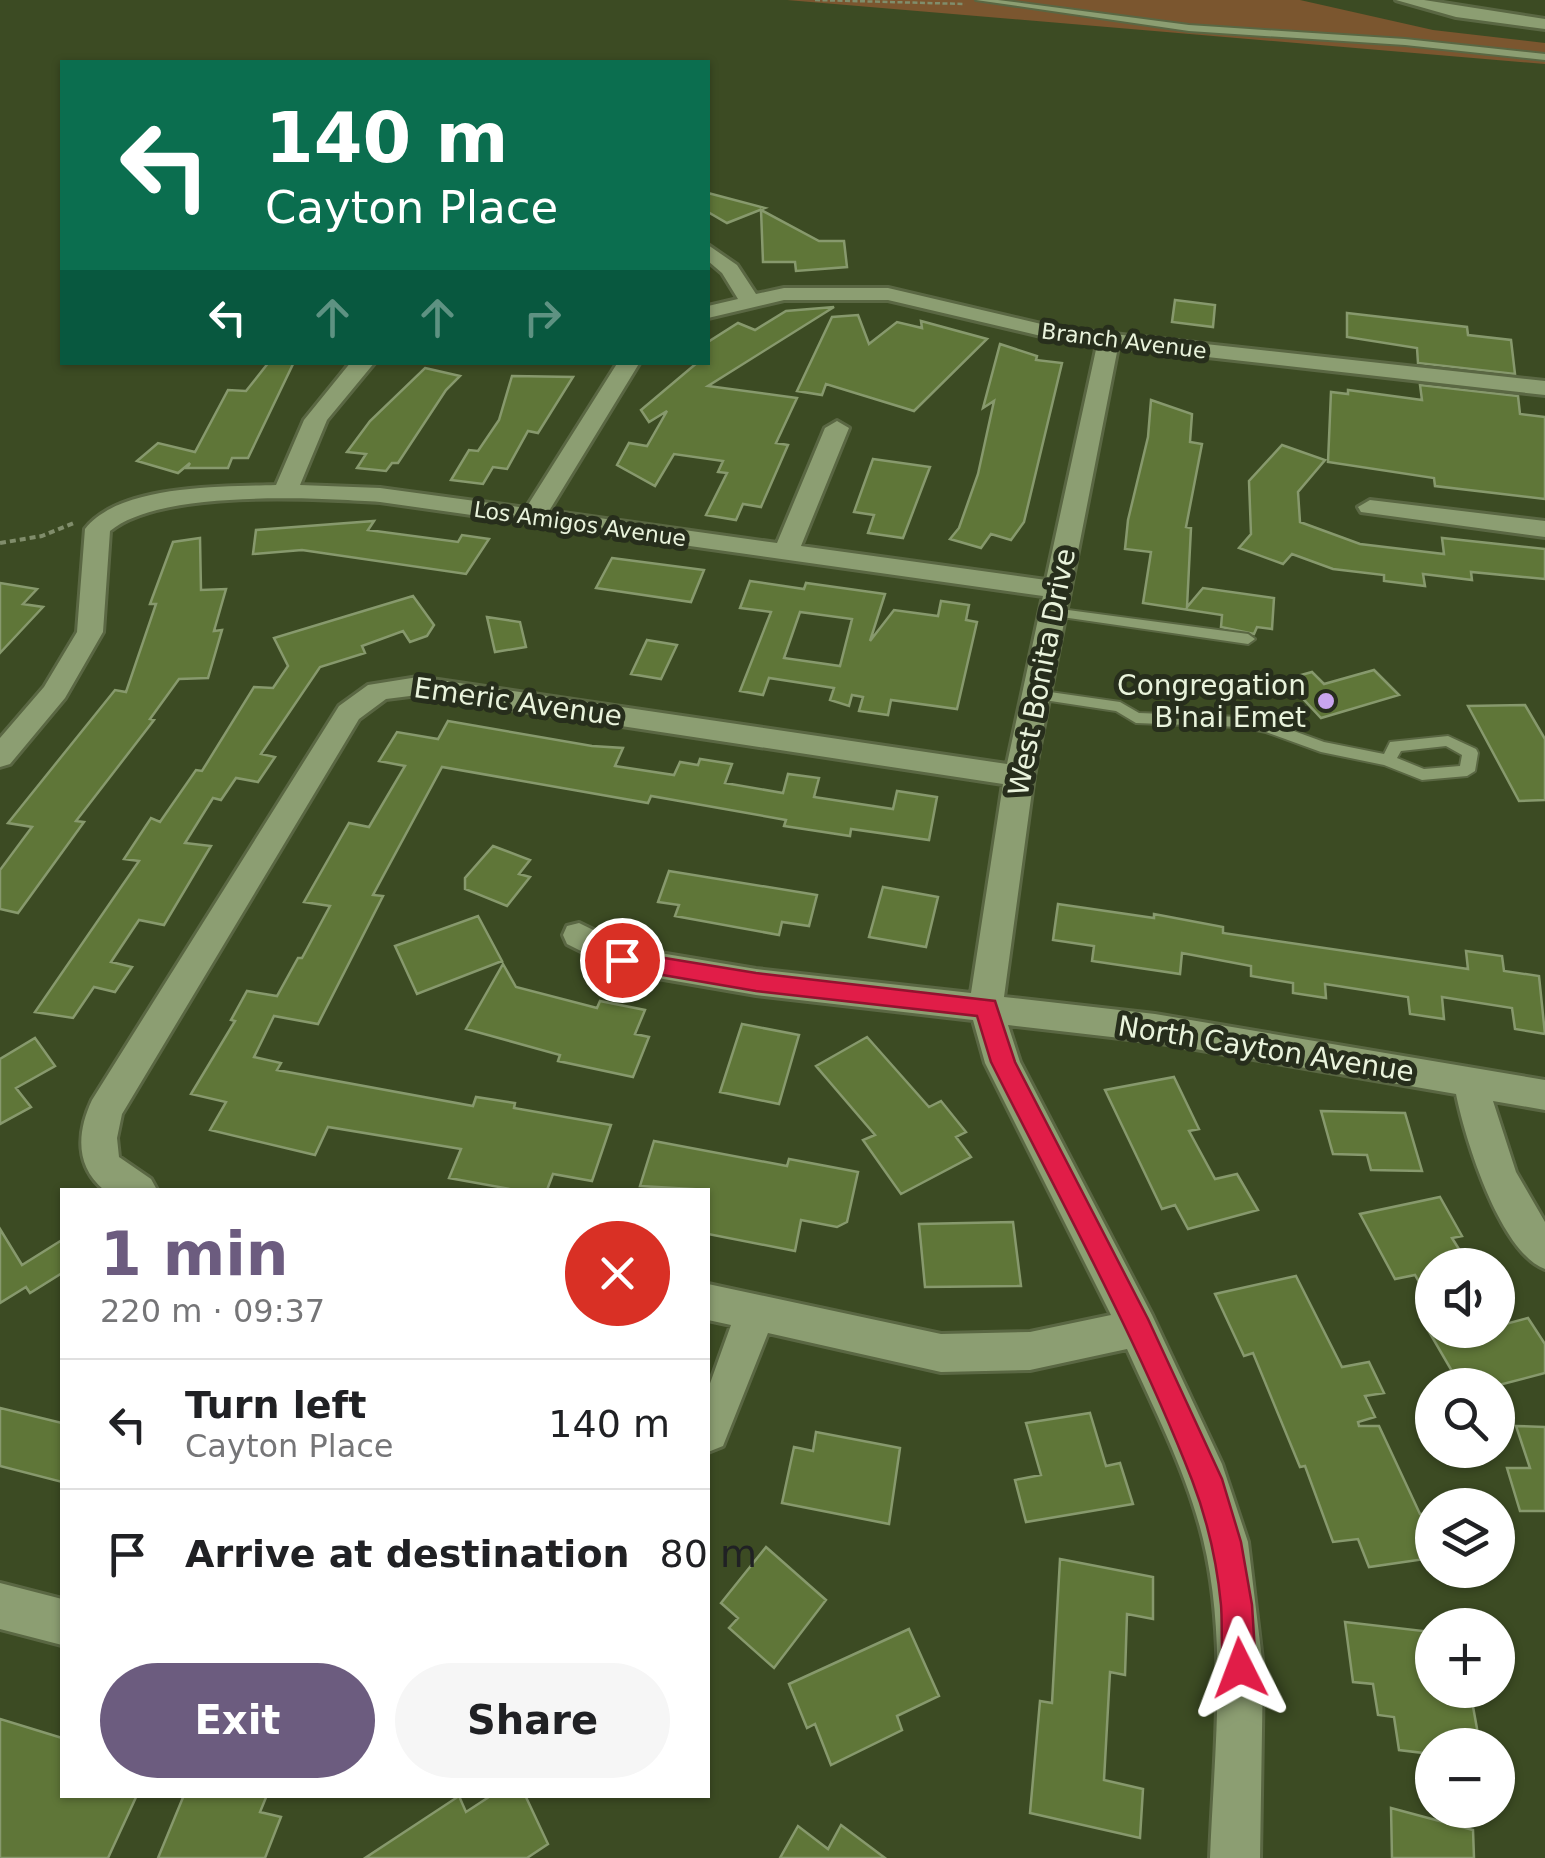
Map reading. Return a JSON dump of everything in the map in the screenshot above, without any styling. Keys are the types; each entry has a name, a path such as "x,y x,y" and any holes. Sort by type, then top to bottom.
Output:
{"street":[{"path":"1404,0 1476,16 1545,24"},
{"path":"710,253 730,269 749,300"},
{"name":"Branch Avenue","path":"710,311 749,300 820,292 888,294 939,303 1027,329 1545,388"},
{"name":"West Bonita Drive","path":"986,1007 1019,776 1109,340"},
{"path":"286,490 304,434 322,405 361,365"},
{"path":"533,517 627,365"},
{"path":"786,553 837,428"},
{"name":"Los Amigos Avenue","path":"104,519 116,512 196,497 286,490 380,496 786,553 1055,601"},
{"path":"1370,507 1545,528"},
{"path":"0,758 54,692 90,632 98,529 104,519"},
{"name":"Emeric Avenue","path":"133,1188 118,1182 100,1162 96,1137 105,1110 349,713 378,691 418,686 1019,776"},
{"name":"North Cayton Avenue","path":"578,935 622,960 756,982 1155,1028 1545,1094"},
{"path":"986,1007 1003,1062 1138,1328 1207,1479 1226,1542 1240,1668 1235,1858"},
{"path":"1471,1083 1488,1153 1509,1198 1545,1252"},
{"path":"710,1302 941,1353 1030,1351 1138,1328"},
{"path":"710,1428 756,1311"},
{"path":"0,1606 60,1621"}],"lane":[{"path":"980,0 1189,28 1405,42 1545,58"},
{"path":"1055,601 1248,639"},
{"path":"1036,695 1120,708 1136,718 1241,722 1269,727 1321,747 1388,760"}],"path":[{"path":"0,543 104,519"}],"shaded area":[{"path":"787,0 1300,0 1433,30 1545,43 1545,64"}],"building":[{"path":"710,194 765,208 727,223 710,213"},
{"path":"761,210 819,241 844,241 847,267 796,271 795,262 763,262"},
{"path":"1175,300 1215,305 1213,327 1172,322"},
{"path":"834,307 708,386 797,398 776,443 788,445 761,507 743,504 736,520 706,515 727,473 718,472 723,461 674,454 655,486 617,465 629,443 647,446 667,411 649,422 641,410 694,365 710,365 710,341 738,323 755,330 786,311"},
{"path":"1347,313 1467,327 1468,335 1511,340 1515,374 1418,363 1417,348 1347,337"},
{"path":"858,315 869,344 897,322 922,328 921,321 987,339 914,411 826,384 822,395 797,391 832,317"},
{"path":"1000,344 1037,356 1036,360 1062,363 1024,522 1011,540 991,534 981,548 950,539 959,528 978,474 994,401 983,408"},
{"path":"267,365 293,365 248,458 232,458 228,468 187,468 190,463 178,473 137,461 158,443 195,452 228,390 246,391"},
{"path":"425,368 460,376 446,390 398,463 392,463 386,471 357,468 366,454 347,452 370,421"},
{"path":"512,376 573,377 538,433 528,431 507,469 493,467 483,484 451,480 469,450 478,451 499,420"},
{"path":"1420,385 1518,396 1520,414 1545,417 1545,499 1435,486 1434,478 1328,462 1331,392 1348,394 1348,390 1422,400"},
{"path":"1151,400 1192,414 1190,442 1202,444 1186,527 1191,528 1187,607 1203,588 1274,598 1272,629 1257,627 1254,634 1221,627 1222,615 1143,603 1151,552 1125,549 1148,437"},
{"path":"1282,445 1325,460 1298,492 1300,522 1360,544 1444,554 1442,538 1545,549 1545,579 1471,572 1472,580 1423,574 1425,586 1384,581 1384,575 1333,569 1292,554 1283,564 1239,548 1251,534 1249,481"},
{"path":"873,459 930,467 903,538 868,533 874,515 854,512"},
{"path":"374,521 368,530 458,542 462,535 489,539 466,574 302,550 253,554 256,530"},
{"path":"200,538 201,590 226,589 214,631 222,630 208,678 179,679 150,719 154,720 76,821 84,822 18,913 0,909 0,870 32,827 8,823 115,690 126,692 156,604 150,604 173,542"},
{"path":"612,558 704,570 691,602 596,588"},
{"path":"750,581 804,589 806,583 885,594 870,641 894,610 938,616 941,601 969,605 966,620 977,622 957,709 891,700 888,715 859,711 863,697 852,695 849,706 830,700 834,688 769,678 763,695 740,691 771,612 740,608","holes":["800,612 852,619 840,666 784,658"]},
{"path":"0,583 37,589 23,604 43,607 0,653"},
{"path":"413,596 434,625 427,636 410,642 403,631 362,646 365,653 320,667 261,754 275,757 258,782 236,778 221,800 213,798 185,843 211,846 164,925 139,920 111,962 132,967 115,992 94,987 73,1018 35,1012 139,861 124,859 151,818 160,822 196,770 202,771 254,687 273,688 288,666 274,638"},
{"path":"487,617 520,622 526,647 495,652"},
{"path":"647,640 677,645 661,679 631,674"},
{"path":"1374,670 1399,695 1321,718 1294,689 1294,677 1312,672 1324,684"},
{"path":"1525,705 1545,739 1545,800 1519,801 1468,706"},
{"path":"448,721 623,748 615,766 674,775 680,762 698,765 700,759 732,764 725,783 783,793 788,774 819,778 814,797 893,809 897,791 937,797 929,840 851,829 850,836 784,826 786,820 651,796 648,803 442,767 373,895 383,896 318,1024 274,1016 254,1057 281,1063 277,1070 473,1106 476,1097 515,1103 514,1108 611,1125 592,1181 553,1174 548,1188 504,1188 449,1178 461,1149 328,1127 315,1155 210,1130 226,1102 191,1094 235,1021 231,1020 247,991 277,996 298,958 302,958 330,906 304,902 349,823 369,827 405,766 379,761 397,732 438,739"},
{"path":"493,846 530,860 519,874 530,877 507,906 465,889 465,878"},
{"path":"669,871 817,895 809,926 782,922 779,935 675,916 679,905 658,902"},
{"path":"883,887 938,897 926,947 869,937"},
{"path":"1058,904 1154,918 1154,914 1223,927 1223,933 1468,969 1466,951 1502,956 1504,971 1539,976 1545,1034 1515,1029 1512,1008 1442,997 1444,1019 1410,1014 1408,997 1325,984 1326,998 1293,993 1293,983 1251,976 1251,966 1182,953 1180,974 1092,961 1094,946 1053,940"},
{"path":"478,916 502,961 417,994 395,946"},
{"path":"503,964 516,987 597,1008 600,1001 645,1010 635,1034 649,1037 633,1077 558,1061 560,1055 466,1029"},
{"path":"742,1024 799,1035 779,1104 720,1092"},
{"path":"867,1037 929,1107 941,1101 966,1132 956,1137 971,1157 901,1194 863,1140 875,1135 816,1066"},
{"path":"35,1038 55,1066 16,1088 31,1107 0,1124 0,1059"},
{"path":"1174,1077 1199,1129 1189,1131 1215,1179 1237,1174 1258,1210 1188,1229 1175,1205 1162,1209 1105,1090"},
{"path":"1321,1111 1405,1113 1422,1171 1371,1170 1367,1155 1333,1154"},
{"path":"654,1141 787,1166 789,1159 858,1172 847,1222 837,1227 801,1220 795,1251 710,1234 710,1188 640,1186"},
{"path":"1440,1197 1462,1236 1452,1238 1458,1248 1415,1248 1415,1275 1395,1279 1360,1214"},
{"path":"1013,1222 1021,1286 925,1287 919,1224"},
{"path":"0,1229 22,1265 60,1241 60,1274 30,1293 26,1287 0,1303"},
{"path":"1296,1276 1342,1367 1369,1362 1384,1393 1365,1396 1375,1417 1358,1422 1359,1426 1379,1426 1415,1503 1415,1560 1369,1567 1358,1539 1333,1542 1305,1466 1300,1467 1253,1353 1244,1356 1215,1294"},
{"path":"1528,1318 1545,1344 1545,1373 1515,1381 1515,1368 1450,1368 1438,1348 1515,1348 1515,1321"},
{"path":"0,1408 60,1423 60,1481 0,1466"},
{"path":"1090,1413 1106,1466 1120,1463 1133,1504 1026,1522 1015,1480 1041,1475 1026,1423"},
{"path":"1516,1426 1545,1427 1545,1511 1520,1511 1507,1468 1530,1468"},
{"path":"816,1432 900,1448 889,1524 782,1503 794,1447 813,1451"},
{"path":"766,1547 826,1600 774,1668 729,1628 738,1618 721,1603"},
{"path":"1060,1559 1153,1577 1153,1619 1127,1614 1125,1675 1110,1672 1104,1780 1143,1789 1140,1838 1030,1813 1040,1701 1052,1703"},
{"path":"1345,1622 1415,1630 1415,1708 1473,1708 1477,1728 1415,1728 1415,1752 1399,1750 1394,1717 1378,1715 1373,1684 1353,1682"},
{"path":"909,1629 939,1696 897,1716 902,1730 831,1765 815,1724 807,1728 789,1684"},
{"path":"0,1719 60,1737 60,1798 136,1798 108,1858 0,1858"},
{"path":"183,1798 266,1798 260,1812 281,1817 265,1858 158,1858"},
{"path":"456,1798 460,1798 466,1812 487,1798 526,1798 548,1844 527,1858 365,1858"},
{"path":"1391,1808 1415,1814 1415,1828 1473,1830 1474,1858 1392,1858"},
{"path":"841,1825 885,1858 780,1858 798,1826 828,1849"}],"place":[{"name":"Congregation B'nai Emet","path":"1326,701"}],"route":[{"path":"622,960 756,982 986,1007 1003,1062 1138,1328 1207,1479 1226,1542 1240,1668"}]}
